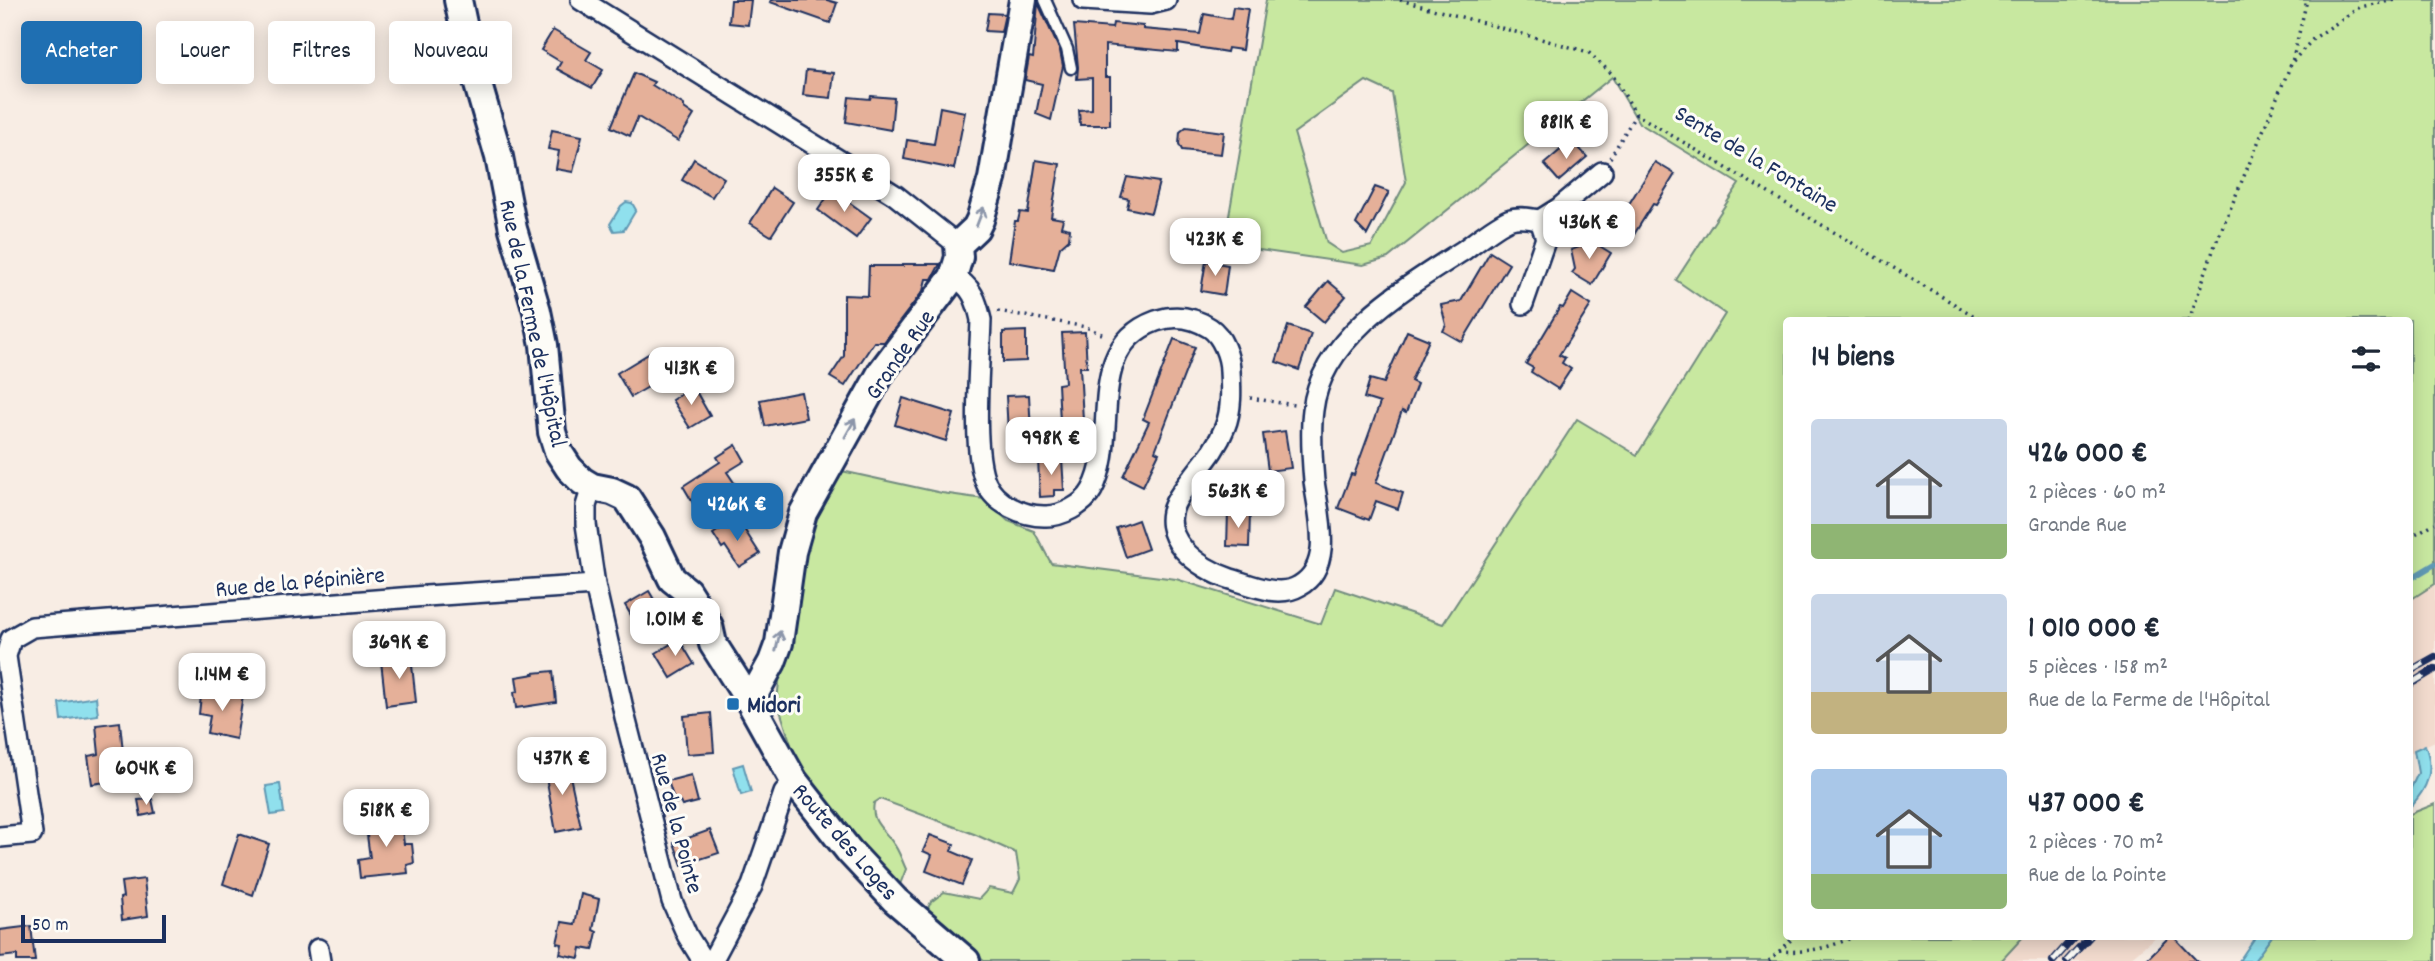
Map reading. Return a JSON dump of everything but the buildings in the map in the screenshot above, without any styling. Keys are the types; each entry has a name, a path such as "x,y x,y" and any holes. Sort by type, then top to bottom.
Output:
{"street":[{"name":"Rue de la Ferme de l'Hôpital","path":"458,0 470,57 499,157 513,229 537,311 544,345 552,432 558,451 569,468 592,487 612,491 627,498 652,537 672,579 687,591 709,626 713,644 750,702"},
{"path":"581,0 895,195 958,245 976,228 992,179 1023,0"},
{"path":"1083,0 1150,4 1166,0"},
{"path":"953,277 970,289 981,320 979,445 986,485 1016,511 1055,515 1074,508 1091,493 1100,468 1108,379 1124,345 1133,334 1165,318 1186,317 1215,331 1230,362 1231,395 1227,424 1214,450 1176,500 1170,524 1180,547 1202,568 1226,578 1271,590 1288,591 1301,586 1312,575 1320,558 1314,479 1313,408 1323,376 1336,353 1366,320 1395,297 1512,218 1540,220 1559,208 1602,172"},
{"path":"1522,304 1546,238 1540,220"},
{"name":"Grande Rue","path":"750,702 779,643 792,552 803,513 882,371 953,277 960,257 958,245"},
{"name":"Rue de la Pointe","path":"592,487 586,506 586,524 596,585 625,717 671,901 703,961"},
{"name":"Rue de la Pépinière","path":"0,837 32,834 6,656 11,639 32,627 596,585"},
{"name":"Route des Loges","path":"750,702 794,781 849,851 895,900 966,961"},
{"path":"712,961 752,886 784,793 794,781"}],"lane":[{"path":"1045,0 1067,49 1071,68"}],"path":[{"name":"Sente de la Fontaine","path":"1400,0 1588,52 1612,74 1636,114 1976,317"},
{"path":"2190,317 2215,245 2292,62 2308,0"},
{"path":"2292,62 2314,39 2360,7 2395,0"},
{"path":"1602,172 1636,114"},
{"path":"978,308 1086,327 1124,345"},
{"path":"1231,395 1313,408"},
{"path":"2413,535 2435,523"},
{"path":"1769,961 1791,940"},
{"path":"1779,951 1799,952 1834,946 1847,940"}],"shaded area":[{"path":"2435,584 2435,741 2413,752 2413,598"},
{"path":"2020,940 2151,940 2127,961 2001,961"}],"green space":[{"path":"1266,0 2435,0 2435,584 2413,598 2413,317 1783,317 1783,940 2020,940 2001,961 984,961 925,914 931,902 944,892 979,899 989,888 1013,893 1020,879 1016,853 974,834 880,799 874,803 874,815 897,849 906,869 899,887 886,877 807,782 796,760 777,701 808,530 837,470 942,493 984,499 1008,521 1034,531 1051,563 1176,579 1321,624 1335,588 1443,624 1577,419 1637,455 1725,314 1676,280 1739,184 1639,123 1612,77 1388,258 1363,265 1224,245","holes":["1366,81 1392,93 1406,182 1372,246 1342,253 1327,243 1294,133"]},
{"path":"2435,804 2435,961 2254,961 2269,940 2413,940 2413,813"}],"water":[{"path":"626,202 632,203 636,210 624,230 614,231 610,224"},
{"path":"96,697 98,715 61,720 59,703"},
{"path":"2425,745 2429,771 2425,786 2413,803 2413,784 2418,773 2414,750"},
{"path":"743,764 751,792 741,795 733,767"},
{"path":"280,784 284,813 271,815 266,786"},
{"path":"2253,940 2269,940 2254,961 2239,961"}],"waterway":[{"path":"2413,577 2435,564"}],"railway":[{"path":"2413,669 2435,657"},
{"path":"2413,682 2435,669"},
{"path":"2053,961 2071,940"},
{"path":"2067,961 2086,940"}],"place":[{"name":"Midori","path":"733,704"}]}
